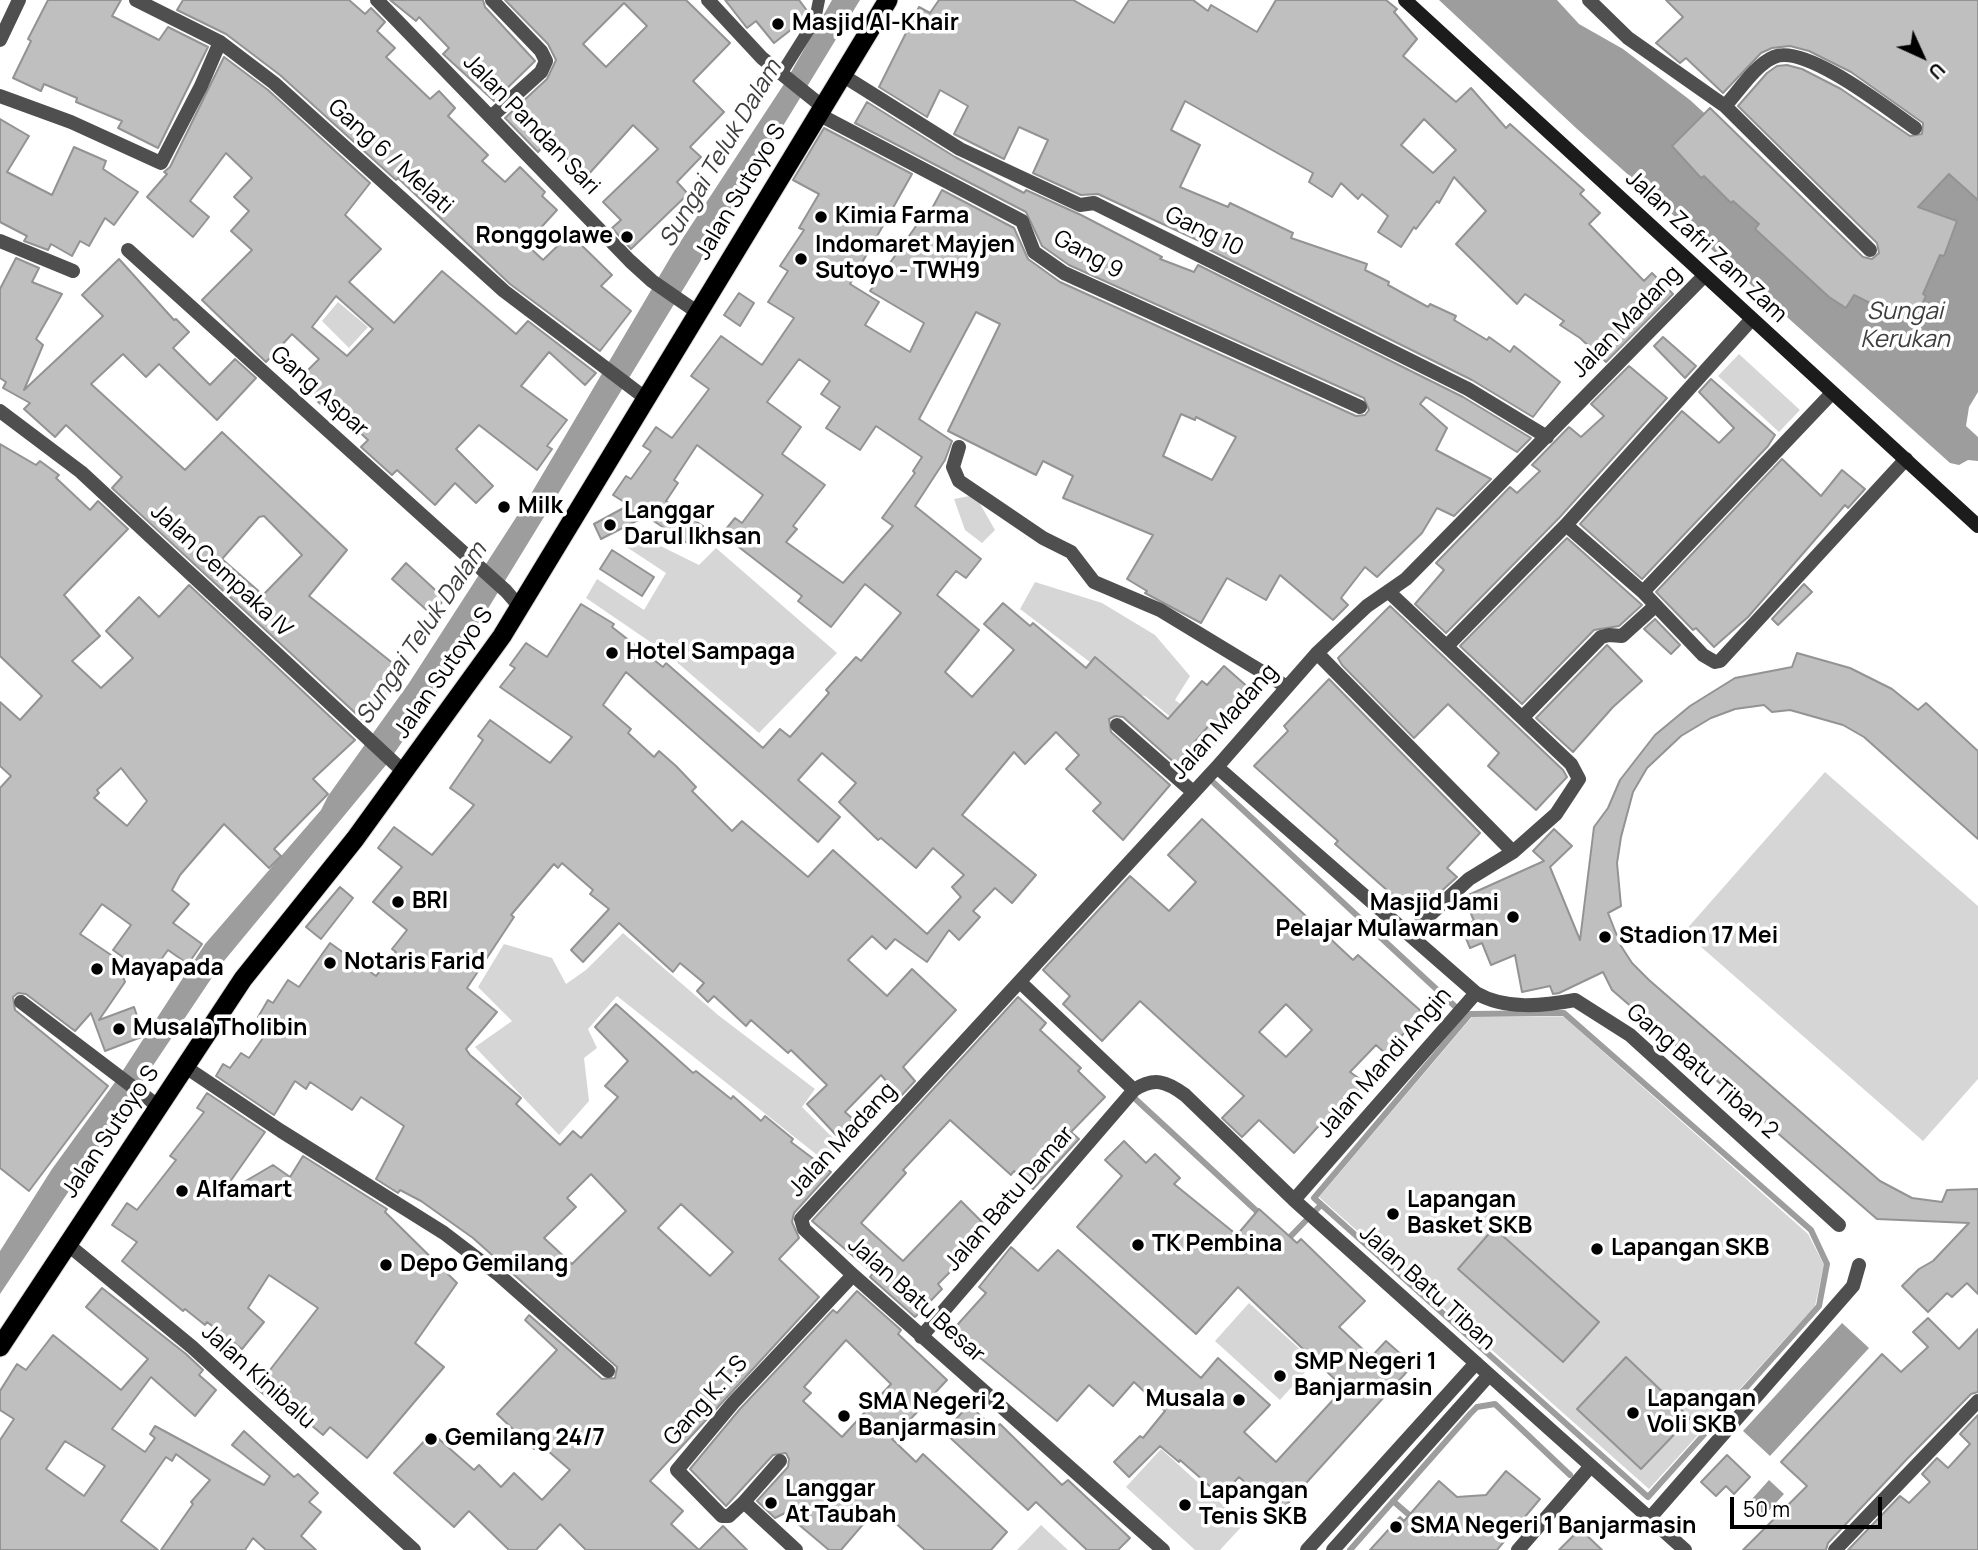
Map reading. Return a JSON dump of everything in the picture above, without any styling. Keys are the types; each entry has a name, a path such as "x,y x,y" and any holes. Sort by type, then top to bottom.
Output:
{"highway":[{"name":"Jalan Sutoyo S","path":"0,1347 66,1243 151,1099 184,1066 260,956 355,839 399,768 460,696 513,598 689,307 817,105 842,75 888,0"}],"main road":[{"name":"Jalan Zafri Zam Zam","path":"1405,0 1978,526"}],"street":[{"path":"0,40 19,0"},
{"name":"Gang 6 / Melati","path":"136,0 220,42 274,83 504,290 573,340 637,393"},
{"name":"Jalan Pandan Sari","path":"377,0 652,281 689,307"},
{"path":"492,0 541,51 546,61 541,72 492,116"},
{"name":"Gang 9","path":"708,0 782,75 817,105 1023,221 1034,252 1064,273 1360,407"},
{"path":"782,75 815,20 819,0"},
{"path":"1589,0 1628,38 1725,106 1870,250"},
{"path":"0,96 71,122 161,163 201,86 220,42"},
{"path":"1725,106 1763,65 1782,54 1796,56 1844,79 1916,128"},
{"name":"Gang 10","path":"842,75 960,149 1080,205 1094,203 1468,389 1547,437"},
{"path":"0,241 74,271"},
{"name":"Gang Aspar","path":"128,250 513,598"},
{"name":"Jalan Madang","path":"802,1219 1217,767 1317,653 1367,606 1390,593 1704,276"},
{"path":"1447,646 1566,525 1751,320"},
{"path":"1643,593 1832,393"},
{"name":"Jalan Cempaka IV","path":"0,411 81,472 399,768"},
{"path":"959,447 954,467 959,481 1042,538 1071,552 1094,582 1160,610 1287,687"},
{"path":"1566,525 1643,593 1703,655 1715,662 1725,659 1906,459"},
{"path":"1390,593 1571,764 1579,779 1556,814 1513,852 1469,879 1409,934"},
{"path":"1523,717 1601,637 1622,636 1654,607"},
{"path":"1317,653 1513,852"},
{"path":"1117,725 1194,792"},
{"name":"Jalan Mandi Angin","path":"1217,767 1476,993 1294,1200"},
{"path":"1020,982 1134,1090"},
{"name":"Gang Batu Tiban 2","path":"1476,993 1491,1002 1506,1004 1549,1005 1575,1000 1596,1011 1630,1035 1839,1225"},
{"path":"21,1002 151,1099"},
{"path":"184,1066 281,1131 444,1233 499,1275 608,1371"},
{"name":"Jalan Batu Tiban","path":"1134,1090 1145,1083 1159,1080 1170,1084 1294,1200 1685,1550"},
{"name":"Jalan Batu Damar","path":"921,1337 1134,1090"},
{"name":"Jalan Batu Besar","path":"802,1219 804,1229 853,1275 1163,1550"},
{"name":"Jalan Kinibalu","path":"66,1243 192,1347 414,1550"},
{"path":"1649,1519 1853,1286 1859,1265"},
{"name":"Gang K.T.S","path":"744,1502 729,1516 722,1516 680,1476 678,1467 853,1275"},
{"path":"1307,1550 1476,1363"},
{"path":"1333,1550 1489,1375"},
{"path":"1835,1550 1978,1401"},
{"path":"780,1461 744,1502 796,1550"},
{"path":"1518,1550 1590,1467"}],"shaded area":[{"path":"338,302 368,327 349,348 322,321"},
{"path":"1739,354 1800,410 1779,432 1718,376"},
{"path":"975,495 995,530 982,543 965,530 954,499"},
{"path":"634,533 699,565 716,548 837,653 759,733 665,652 586,598 597,579 644,610 666,573 625,546"},
{"path":"1035,582 1102,603 1155,635 1190,676 1175,700 1222,735 1212,751 1145,696 1132,694 1020,609"},
{"path":"1825,772 1978,906 1978,1079 1923,1141 1684,932"},
{"path":"623,933 718,1015 815,1089 802,1107 842,1147 826,1162 617,996 588,1029 597,1048 584,1058 589,1101 559,1135 475,1047 512,1021 478,987 504,944 552,958 566,984 586,970"},
{"name":"Lapangan SKB","path":"1472,1017 1564,1017 1808,1234 1824,1265 1815,1306 1649,1489 1319,1197"},
{"path":"1249,1303 1314,1362 1280,1400 1215,1341"},
{"name":"Lapangan Tenis SKB","path":"1161,1449 1244,1524 1220,1550 1195,1550 1126,1487"},
{"path":"1041,1525 1068,1550 1017,1550"}],"water":[{"path":"832,0 860,0 437,692 386,765 219,967 0,1294 0,1251 52,1169 118,1078 205,944 321,810 328,796 409,683 528,499 673,253 786,81"},
{"name":"Sungai Kerukan","path":"1439,0 1557,0 1579,24 1623,49 1690,100 1869,264 1978,136 1978,392 1969,407 1966,426 1978,437 1978,461 1968,460 1959,465 1950,463 1576,128"},
{"path":"1842,1323 1869,1348 1770,1456 1743,1431"},
{"path":"1769,1480 1784,1494 1764,1516 1752,1499"}],"building":[{"path":"48,0 121,0 112,16 159,40 168,27 208,47 158,148 118,128 122,121 76,102 77,98 44,84 41,91 13,78 31,41 28,39"},
{"path":"183,0 349,0 365,14 371,8 385,22 377,31 395,48 386,57 430,99 439,91 455,108 448,116 488,155 482,161 505,182 520,167 545,192 542,196 557,210 526,244 543,260 570,234 612,275 601,286 631,311 600,351 510,284 398,178 396,180 280,75 226,34 177,10"},
{"path":"390,0 483,0 485,7 535,61 494,101 443,54 449,48 419,17 416,21"},
{"path":"505,0 686,0 730,43 693,81 724,112 690,147 701,157 677,182 688,194 631,249 612,228 621,220 603,202 658,149 633,125 587,176 548,141 538,152 505,118 547,79 556,60 548,44","holes":["624,3 647,26 606,67 583,44"]},
{"name":"Masjid Al-Khair","path":"725,0 799,0 808,12 806,18 774,43 756,21 747,28"},
{"path":"939,0 1073,0 1114,23 1129,0 1193,0 1208,11 1211,5 1257,32 1276,0 1386,0 1397,9 1394,12 1417,39 1403,56 1456,102 1471,88 1506,128 1510,124 1584,190 1580,194 1600,213 1589,224 1644,281 1652,273 1673,294 1606,362 1580,338 1560,325 1564,321 1525,294 1517,304 1456,244 1486,211 1454,177 1439,203 1437,201 1416,229 1414,227 1401,247 1378,232 1388,216 1362,194 1358,199 1341,183 1332,197 1309,182 1313,173 1185,101 1171,130 1200,145 1180,187 1228,207 1230,203 1293,233 1291,238 1367,264 1365,270 1389,282 1388,285 1428,307 1430,304 1456,316 1454,320 1487,340 1489,337 1510,352 1514,346 1560,382 1533,417 1472,380 1206,248 1208,245 1098,194 1081,195 1033,173 1048,140 1019,127 1004,159 954,134 968,106 940,90 927,117 879,87 919,7 930,13","holes":["1424,119 1456,150 1433,173 1401,145"]},
{"path":"1666,0 1978,0 1978,200 1949,174 1918,207 1957,221 1944,256 1940,255 1923,294 1926,296 1918,313 1899,304 1894,315 1854,295 1846,308 1829,297 1755,229 1759,224 1733,201 1731,203 1704,176 1701,178 1672,146 1710,108 1863,257 1872,259 1879,253 1877,243 1738,106 1767,73 1777,66 1787,65 1802,69 1841,89 1910,136 1922,134 1923,123 1851,72 1809,51 1790,46 1772,48 1761,53 1723,93 1686,58 1680,63 1656,43 1683,17"},
{"path":"224,57 268,90 370,183 345,215 381,249 349,282 394,323 442,271 516,334 528,321 596,373 585,385 549,352 521,386 567,420 547,446 552,449 537,470 479,425 456,449 493,486 476,503 455,483 435,505 397,470 392,475 361,447 368,440 340,414 336,418 296,382 319,359 292,334 266,362 202,300 252,250 231,231 249,211 234,197 252,178 226,153 190,201 209,217 193,237 147,197 170,167","holes":["336,296 373,329 347,356 312,327"]},
{"path":"867,102 955,157 1024,193 1026,190 1081,215 1162,257 1160,259 1194,272 1198,265 1463,397 1531,438 1517,452 1426,397 1420,404 1447,428 1436,450 1491,479 1454,516 1437,508 1422,533 1377,577 1365,567 1341,598 1348,605 1333,620 1280,575 1266,600 1227,578 1201,623 1145,593 1147,591 1127,579 1153,535 1063,498 1073,476 1043,461 1036,475 948,431 1000,324 976,312 919,419 952,441 945,460 915,506 981,559 966,578 956,571 937,595 979,630 945,672 972,697 1014,650 984,624 1003,603 1030,626 1033,623 1086,668 1095,657 1168,719 1202,681 1207,685 1224,666 1250,689 1216,728 1211,723 1176,764 1123,717 1115,716 1109,719 1111,732 1170,785 1123,840 1093,811 1101,803 1066,769 1079,755 1056,732 1025,764 1014,752 962,815 1036,875 1012,903 995,888 973,911 980,917 959,940 949,930 927,962 895,939 886,949 872,936 848,960 887,996 912,969 956,1010 903,1067 915,1081 900,1097 881,1075 845,1112 853,1119 836,1135 807,1104 827,1085 791,1050 788,1053 751,1020 746,1026 714,996 708,1002 697,991 704,983 680,963 673,972 619,923 583,962 571,950 609,909 590,894 593,890 562,863 558,868 554,864 511,915 514,917 467,988 497,1012 466,1049 470,1055 521,1098 516,1104 560,1145 573,1131 581,1138 618,1097 605,1086 628,1061 595,1027 616,1004 693,1073 696,1071 731,1099 733,1096 761,1121 765,1116 793,1139 791,1142 831,1172 794,1213 792,1222 799,1238 779,1259 819,1297 650,1481 683,1511 671,1524 699,1550 586,1550 560,1524 536,1550 509,1550 469,1511 454,1527 394,1473 432,1433 474,1470 479,1465 501,1487 514,1473 542,1500 570,1470 540,1444 534,1449 497,1414 557,1350 525,1320 529,1315 602,1379 615,1378 617,1367 473,1238 421,1201 400,1190 398,1193 376,1179 404,1126 361,1097 352,1110 310,1082 306,1089 295,1081 274,1115 216,1076 223,1064 230,1068 241,1053 249,1058 272,1025 258,1017 268,1000 273,1003 288,980 299,987 330,943 376,976 396,952 392,949 407,930 373,902 402,867 378,848 394,827 432,855 474,805 450,788 483,740 478,736 490,720 550,763 572,737 500,687 515,668 510,665 526,643 547,657 581,604 614,624 612,627 663,667 666,663 763,748 780,729 790,737 829,693 826,690 856,657 861,661 901,613 865,584 831,627 798,601 802,596 722,534 735,518 742,523 763,495 697,445 674,480 678,483 666,501 703,526 690,545 646,516 601,539 594,524 629,505 613,495 626,476 631,479 651,451 643,446 656,427 672,438 709,389 691,376 721,336 762,365 794,318 768,302 788,271 780,266 804,230 799,228 819,194 793,180 824,128 912,174 850,284 879,302 865,325 910,352 924,323 870,291 926,212 929,214 942,190 1014,228 1028,259 1060,282 1356,416 1365,415 1369,410 1364,398 1069,265 1042,246 1026,212 855,123","holes":["799,359 830,381 821,394 840,407 826,428 860,450 876,426 922,457 913,471 915,473 882,518 893,526 843,583 786,542 797,529 793,526 825,485 782,454 801,427 767,402","1181,414 1195,420 1196,417 1236,437 1212,480 1163,456","626,672 818,842 840,817 798,780 822,753 856,783 839,802 878,840 881,838 916,868 933,848 964,875 952,887 961,897 927,934 833,850 808,877 742,821 732,831 692,791 696,787 676,766 659,751 654,757 628,733 631,729 603,705","591,1174 626,1211 572,1264 544,1238 576,1207 567,1198","681,1204 733,1252 710,1276 658,1228"]},
{"path":"0,119 29,136 7,172 52,195 74,147 106,161 103,169 138,192 114,225 105,218 89,246 80,241 72,256 51,244 48,250 24,241 27,236 0,222"},
{"path":"16,258 39,268 32,282 62,294 36,339 43,345 24,390 103,316 82,295 119,259 174,320 189,332 173,348 210,385 235,359 256,378 217,420 159,364 146,377 123,354 91,384 185,470 222,432 347,550 309,596 395,665 381,682 390,689 364,721 112,488 122,477 66,425 55,437 24,409 30,403 3,388 6,382 0,378 0,289","holes":["264,516 302,555 263,595 222,559 259,517"]},
{"path":"739,293 754,303 740,326 724,315"},
{"path":"1663,337 1696,366 1685,378 1654,346"},
{"path":"1629,366 1667,398 1559,518 1446,633 1415,604 1444,570 1436,563 1510,487 1517,493 1540,471 1532,465 1569,427 1581,437 1604,416 1591,404"},
{"path":"1711,379 1775,435 1768,446 1642,579 1580,524 1682,411 1719,443 1734,428 1699,392"},
{"path":"0,444 36,465 40,461 59,475 56,478 90,510 98,501 128,529 64,595 100,636 72,661 101,688 133,658 106,631 139,597 159,617 189,585 355,740 313,779 328,794 274,849 281,856 269,868 224,824 180,875 172,890 189,904 173,923 202,944 188,964 168,950 149,976 113,950 131,925 102,904 80,934 117,959 125,982 99,1020 134,1007 144,1036 105,1051 91,1013 75,1031 26,994 18,993 13,997 15,1010 108,1086 29,1191 0,1168 0,788 11,776 0,766 0,702 20,720 42,696 0,656","holes":["121,768 147,801 127,826 94,798 99,793 97,790"]},
{"path":"1782,459 1821,496 1842,470 1865,489 1848,508 1845,505 1748,617 1714,647 1696,628 1693,630 1656,592"},
{"path":"1567,538 1642,605 1619,626 1594,630 1522,704 1460,646"},
{"path":"612,550 654,577 642,596 600,569"},
{"path":"406,563 445,599 431,614 392,579"},
{"path":"1804,584 1812,592 1778,625 1772,619"},
{"path":"1390,606 1563,770 1567,777 1536,810 1488,766 1499,753 1448,704 1414,738 1342,665 1338,658"},
{"path":"1655,619 1680,645 1671,654 1644,629"},
{"path":"1607,645 1642,681 1613,707 1573,752 1536,718"},
{"name":"Stadion 17 Mei","path":"1797,653 1850,668 1892,689 1918,710 1926,703 1978,751 1978,839 1864,737 1843,725 1790,710 1772,712 1764,705 1735,709 1711,718 1681,736 1647,768 1633,792 1621,837 1617,863 1621,906 1608,913 1621,946 1632,963 1649,980 1880,1181 1912,1198 1942,1202 1947,1190 1978,1189 1978,1294 1967,1283 1952,1297 1947,1293 1928,1312 1902,1286 1919,1269 1933,1261 1969,1223 1877,1219 1612,990 1603,972 1559,993 1553,994 1550,986 1522,992 1515,955 1491,965 1482,943 1470,948 1461,926 1474,921 1464,897 1544,861 1533,851 1554,829 1572,846 1550,867 1580,940 1594,827 1608,808 1620,780 1655,735 1690,706 1735,678 1792,667"},
{"path":"1329,679 1480,833 1447,868 1457,877 1415,915 1335,844 1338,841 1254,766 1288,731 1284,726"},
{"path":"1202,819 1353,960 1358,955 1422,1012 1386,1054 1376,1045 1350,1072 1364,1082 1351,1100 1346,1096 1294,1153 1259,1120 1242,1137 1222,1118 1244,1096 1140,1001 1102,1041 1063,1004 1070,996 1043,970 1130,876 1169,911 1196,882 1168,855","holes":["1286,1004 1312,1030 1286,1057 1259,1032"]},
{"path":"340,887 353,898 321,939 306,927"},
{"path":"1018,997 1046,1023 1040,1030 1081,1068 1078,1071 1105,1097 1071,1132 1079,1139 1033,1189 1014,1171 1011,1175 950,1120 903,1170 906,1173 861,1223 903,1261 961,1201 984,1224 953,1257 959,1263 938,1284 942,1289 915,1317 870,1277 873,1273 812,1221"},
{"path":"207,1093 265,1132 220,1196 273,1165 290,1177 303,1156 387,1209 385,1212 457,1283 415,1343 444,1367 367,1458 330,1427 323,1435 293,1410 289,1415 256,1388 318,1308 269,1275 248,1308 264,1322 242,1349 207,1322 205,1325 185,1309 183,1311 122,1261 137,1242 112,1225 127,1203 137,1210 176,1160 170,1156 204,1112 197,1108"},
{"path":"1124,1141 1146,1163 1155,1154 1180,1178 1174,1184 1237,1235 1259,1209 1297,1243 1301,1239 1365,1301 1339,1327 1371,1357 1386,1341 1413,1365 1279,1513 1239,1477 1221,1496 1160,1446 1129,1477 1114,1462 1140,1436 1143,1438 1165,1411 1134,1382 1113,1406 1089,1385 1057,1421 950,1333 986,1293 979,1287 1011,1247 1038,1271 1058,1250 1201,1378 1218,1358 1270,1405 1244,1432 1276,1462 1344,1388 1238,1287 1196,1334 1077,1227 1122,1176 1105,1160"},
{"path":"1494,1228 1599,1322 1563,1362 1458,1269"},
{"path":"102,1288 186,1354 203,1370 199,1375 216,1390 195,1416 151,1377 112,1429 145,1452 155,1438 150,1434 155,1426 264,1485 270,1476 232,1445 244,1431 294,1477 298,1474 318,1493 309,1502 321,1512 301,1536 316,1550 266,1550 253,1538 245,1550 161,1550 193,1504 191,1502 210,1480 176,1454 172,1461 166,1457 121,1521 158,1550 0,1550 0,1440 14,1419 0,1410 0,1391 17,1364 26,1370 53,1335 121,1390 148,1359 86,1307","holes":["65,1441 105,1466 84,1496 46,1469"]},
{"name":"SMA Negeri 2 Banjarmasin","path":"857,1291 901,1330 898,1334 947,1380 892,1439 916,1462 923,1454 1007,1532 991,1550 925,1550 878,1507 841,1550 829,1550 785,1513 775,1518 757,1501 788,1467 789,1459 786,1453 773,1455 726,1506 690,1469 740,1409 833,1310 837,1313","holes":["846,1340 891,1384 842,1437 803,1401 811,1393 804,1387"]},
{"path":"1928,1318 1959,1349 1978,1329 1978,1392 1971,1394 1907,1459 1828,1543 1826,1550 1743,1550 1807,1486 1781,1462 1882,1354 1901,1372 1928,1347 1913,1332"},
{"name":"Lapangan Voli SKB","path":"1626,1357 1690,1418 1641,1469 1577,1409"},
{"path":"969,1405 995,1429 1000,1424 1062,1485 1068,1480 1130,1538 1118,1550 1087,1550 1036,1502 1028,1510 944,1432"},
{"path":"1978,1415 1978,1550 1848,1550 1900,1496 1909,1503 1930,1482 1922,1474 1937,1458 1948,1468 1970,1444 1960,1434"},
{"path":"1727,1455 1750,1477 1734,1494 1726,1486 1716,1496 1701,1482"},
{"path":"1506,1471 1540,1499 1497,1550 1370,1550 1400,1517 1404,1521 1439,1481 1457,1497 1486,1495"},
{"path":"723,1526 747,1550 699,1550"},
{"path":"1580,1529 1602,1550 1559,1550"}],"waterway":[{"path":"1214,783 1460,1011"},
{"path":"1564,1013 1811,1230 1827,1264 1819,1306 1648,1497 1314,1198 1470,1014 1564,1013"},
{"path":"1130,1094 1261,1215"},
{"path":"1285,1236 1288,1239 1321,1205"},
{"path":"1350,1550 1477,1407 1495,1404 1570,1475"},
{"path":"1393,1501 1415,1520"}],"place":[{"name":"Masjid Al-Khair","path":"778,24"},
{"name":"Kimia Farma","path":"821,217"},
{"name":"Ronggolawe","path":"627,237"},
{"name":"Indomaret Mayjen Sutoyo - TWH9","path":"801,259"},
{"name":"Milk","path":"504,507"},
{"name":"Langgar Darul Ikhsan","path":"610,525"},
{"name":"Hotel Sampaga","path":"612,653"},
{"name":"BRI","path":"398,902"},
{"name":"Masjid Jami Pelajar Mulawarman","path":"1513,917"},
{"name":"Stadion 17 Mei","path":"1605,937"},
{"name":"Notaris Farid","path":"330,963"},
{"name":"Mayapada","path":"97,969"},
{"name":"Musala Tholibin","path":"119,1029"},
{"name":"Alfamart","path":"182,1191"},
{"name":"Lapangan Basket SKB","path":"1393,1214"},
{"name":"TK Pembina","path":"1138,1245"},
{"name":"Lapangan SKB","path":"1597,1249"},
{"name":"Depo Gemilang","path":"386,1265"},
{"name":"SMP Negeri 1 Banjarmasin","path":"1280,1376"},
{"name":"Musala","path":"1239,1400"},
{"name":"Lapangan Voli SKB","path":"1633,1413"},
{"name":"SMA Negeri 2 Banjarmasin","path":"844,1416"},
{"name":"Gemilang 24/7","path":"431,1439"},
{"name":"Langgar At Taubah","path":"771,1503"},
{"name":"Lapangan Tenis SKB","path":"1185,1505"},
{"name":"SMA Negeri 1 Banjarmasin","path":"1396,1527"}],"water label":[{"name":"Sungai Teluk Dalam","path":"721,154"},
{"name":"Sungai Teluk Dalam","path":"422,634"}]}
